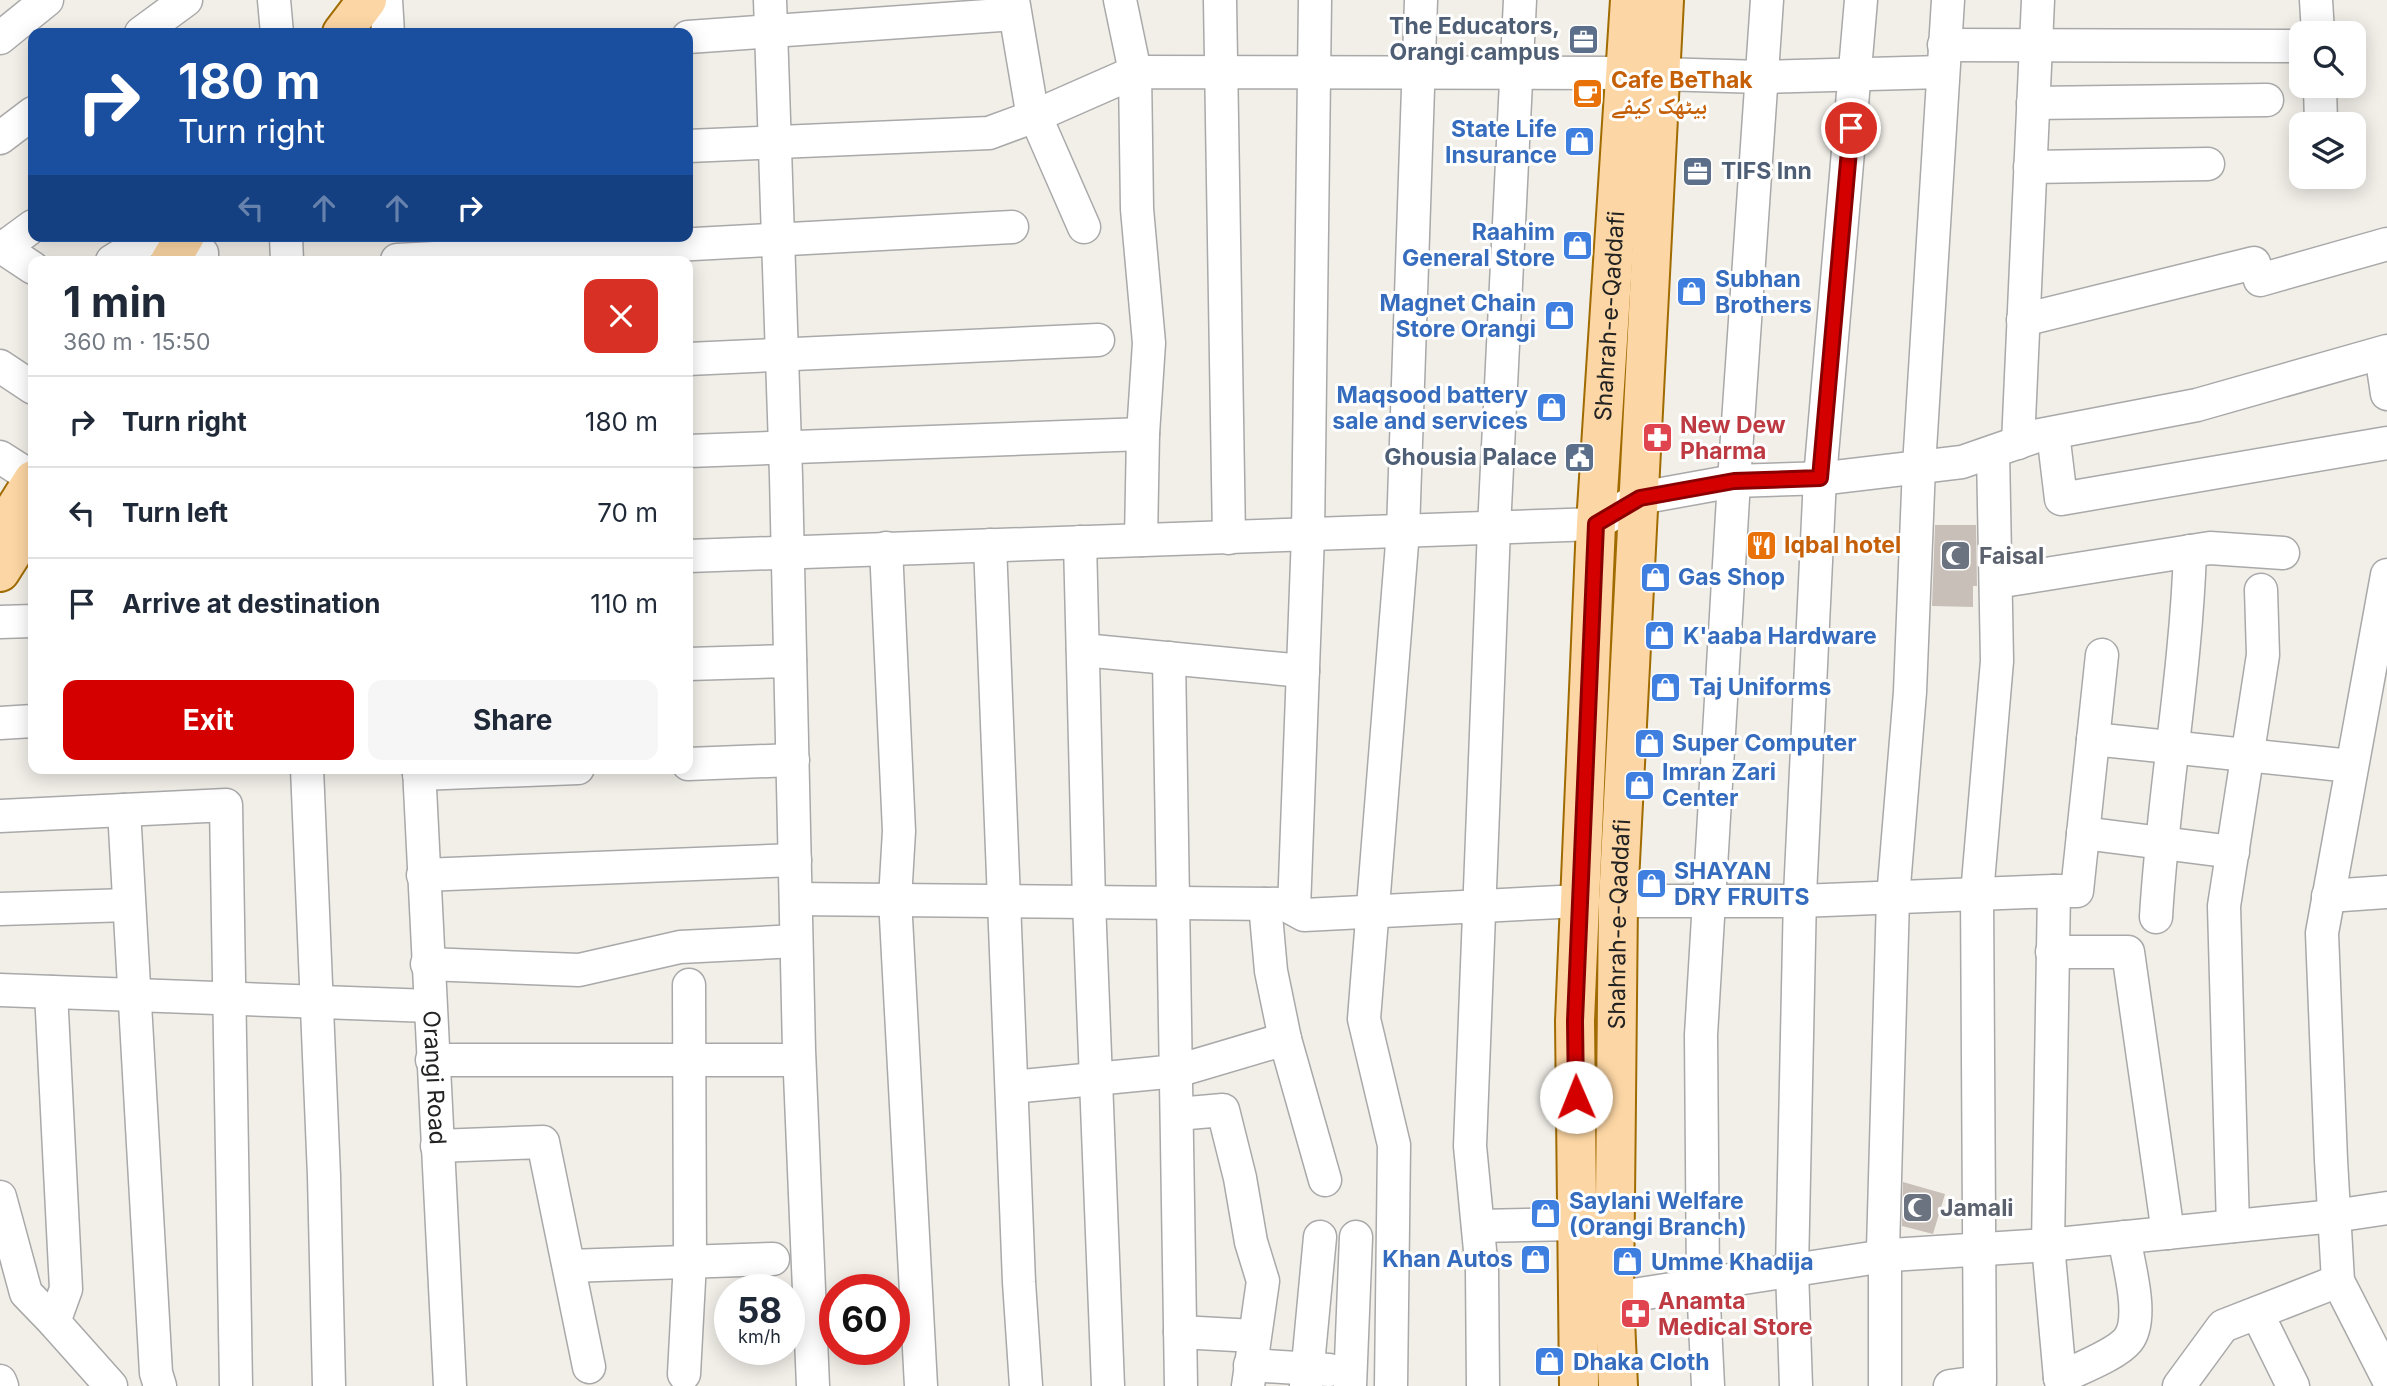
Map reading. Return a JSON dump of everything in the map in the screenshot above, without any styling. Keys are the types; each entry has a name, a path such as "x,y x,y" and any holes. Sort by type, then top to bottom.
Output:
{"main road":[{"path":"319,28 339,0"},
{"path":"346,28 367,0"},
{"name":"Shahrah-e-Qaddafi","path":"1618,1386 1614,1298 1618,901 1640,498 1643,73 1630,0"},
{"name":"Shahrah-e-Qaddafi","path":"1579,1386 1575,1021 1596,524 1643,73 1664,0"},
{"path":"0,533 28,487"},
{"path":"0,572 28,528"}],"street":[{"path":"0,38 47,0"},
{"path":"148,28 186,0"},
{"path":"274,0 277,28"},
{"path":"386,0 388,28"},
{"path":"770,0 788,551 799,1060 813,1386"},
{"path":"1121,0 1135,72 1137,209 1149,342 1143,434 1141,540"},
{"path":"1220,0 1229,538"},
{"path":"1315,0 1308,535 1303,671 1271,971 1285,1039 1325,1180"},
{"path":"1391,1386 1394,1145 1364,1019 1403,531 1421,0"},
{"path":"1483,1386 1482,1271 1470,1146 1494,528 1520,0"},
{"path":"1708,1386 1703,1284 1701,1035 1734,481 1767,0"},
{"path":"1796,1386 1792,1270 1800,901 1820,478 1861,0"},
{"path":"1885,1386 1883,1249 1893,898 1910,692 1919,466 1948,0"},
{"path":"1950,1386 1980,1382 1977,894 1997,661 1996,582 2006,447 2024,320 2038,0"},
{"path":"2316,0 2317,21"},
{"path":"693,37 1014,7 1031,106 1084,227"},
{"path":"693,146 989,133 1135,72 1643,73 1762,77 1856,75 2036,46 2289,46"},
{"path":"2033,103 2267,100"},
{"path":"0,138 28,117"},
{"path":"2030,167 2208,164"},
{"path":"473,256 1012,227"},
{"path":"28,229 2,247 28,265"},
{"path":"120,256 143,242"},
{"path":"2024,320 2254,263 2260,280 2387,244"},
{"path":"693,359 1098,340"},
{"path":"693,556 1596,524 1640,498 1734,481 1820,478 1962,462 2053,433 2197,405 2384,352 2387,394"},
{"path":"0,366 28,385"},
{"path":"2053,433 2061,499 2387,443"},
{"path":"693,451 1143,434"},
{"path":"0,457 28,476"},
{"path":"1080,542 1089,902 1108,1386"},
{"path":"990,545 1026,1386"},
{"path":"886,548 899,831 895,900 921,1386"},
{"path":"1996,582 2210,548 2283,553"},
{"path":"2156,917 2160,843 2188,601 2190,551"},
{"path":"2233,1226 2224,906 2263,655 2261,590"},
{"path":"2385,594 2322,933 2338,1281 2387,1377"},
{"path":"0,622 28,621"},
{"path":"1083,650 1303,671"},
{"path":"1618,901 1800,901 2077,891 2102,655"},
{"path":"1169,658 1181,1386"},
{"path":"693,664 790,661"},
{"path":"0,723 28,722"},
{"path":"2093,739 2351,766"},
{"path":"693,764 793,760"},
{"path":"306,774 324,1176 329,1386"},
{"name":"Orangi Road","path":"419,774 450,1386"},
{"path":"0,816 226,805 236,1386"},
{"path":"124,810 155,1360 160,1386"},
{"path":"2083,833 2233,852"},
{"path":"423,875 795,860"},
{"path":"2054,891 2048,1245 2062,1382 2127,1342 2135,1329 2135,1304 2124,1237"},
{"path":"2328,896 2387,892"},
{"path":"796,899 1174,902 1280,906 1304,915 1580,901"},
{"path":"0,909 129,905"},
{"path":"427,964 579,970 680,947 796,941"},
{"path":"2052,952 2128,952 2168,1233"},
{"path":"684,1374 690,1262 689,985"},
{"path":"0,990 430,1006"},
{"path":"51,992 66,1289 54,1322"},
{"path":"1012,1087 1177,1071 1285,1039"},
{"path":"432,1060 799,1060"},
{"path":"1177,1114 1223,1110 1240,1178 1251,1242 1263,1281 1250,1362"},
{"path":"437,1146 543,1142 589,1367"},
{"path":"0,1197 26,1293 111,1386"},
{"path":"1614,1298 1885,1256 2048,1245 2334,1216 2387,1208"},
{"path":"1478,1226 1577,1224"},
{"path":"1307,1377 1320,1237"},
{"path":"1180,1332 1250,1362 1307,1377 1350,1379 1356,1237"},
{"path":"569,1266 773,1259"},
{"path":"2179,1386 2223,1326 2338,1281"},
{"path":"2256,1313 2293,1386"},
{"path":"0,1381 2,1386"}],"building":[{"name":"Faisal","path":"1935,525 1976,525 1977,586 1973,586 1973,607 1932,606"},
{"name":"Jamali","path":"1903,1182 1945,1194 1933,1234 1902,1226"}],"place":[{"name":"The Educators, Orangi campus","path":"1583,39"},
{"name":"Cafe BeThak بیٹھک کیفے","path":"1588,93"},
{"name":"State Life Insurance","path":"1580,142"},
{"name":"TIFS Inn","path":"1698,171"},
{"name":"Raahim General Store","path":"1578,245"},
{"name":"Subhan Brothers","path":"1692,292"},
{"name":"Magnet Chain Store Orangi","path":"1559,316"},
{"name":"Maqsood battery sale and services","path":"1551,408"},
{"name":"New Dew Pharma","path":"1657,438"},
{"name":"Ghousia Palace","path":"1580,457"},
{"name":"Iqbal hotel","path":"1761,545"},
{"name":"Faisal","path":"1956,556"},
{"name":"Gas Shop","path":"1655,577"},
{"name":"K'aaba Hardware","path":"1660,636"},
{"name":"Taj Uniforms","path":"1666,687"},
{"name":"Super Computer","path":"1649,743"},
{"name":"Imran Zari Center","path":"1639,785"},
{"name":"SHAYAN DRY FRUITS","path":"1651,884"},
{"name":"Jamali","path":"1917,1208"},
{"name":"Saylani Welfare (Orangi Branch)","path":"1546,1214"},
{"name":"Khan Autos","path":"1536,1259"},
{"name":"Umme Khadija","path":"1628,1262"},
{"name":"Anamta Medical Store","path":"1635,1314"},
{"name":"Dhaka Cloth","path":"1550,1362"}],"route":[{"path":"1576,1097 1575,1021 1596,524 1640,498 1734,481 1820,478 1851,128"}]}
